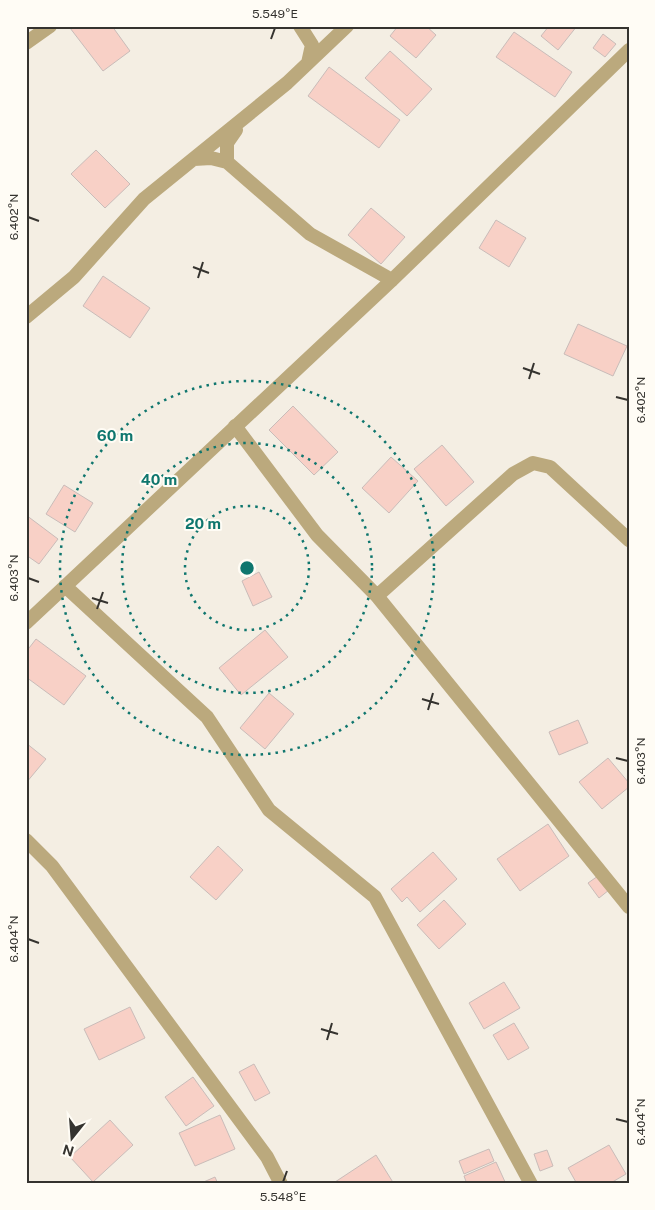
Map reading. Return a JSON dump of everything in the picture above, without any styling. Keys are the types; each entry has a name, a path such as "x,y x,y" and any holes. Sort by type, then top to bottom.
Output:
{"street":[{"path":"26,43 50,26"},
{"path":"300,26 312,45 308,63"},
{"path":"26,317 74,277 144,199 288,83 347,26"},
{"path":"26,623 392,280 629,50"},
{"path":"227,162 227,144 243,119"},
{"path":"194,159 212,158 227,162 266,198 310,234 392,280"},
{"path":"236,426 317,535 377,596 629,907"},
{"path":"377,596 513,474 533,463 550,467 629,540"},
{"path":"65,586 207,717 269,810 375,897 531,1184"},
{"path":"26,840 52,866 267,1157 281,1184"}],"building":[{"path":"72,26 112,26 130,51 103,71 70,28"},
{"path":"398,26 426,26 436,35 416,58 390,36"},
{"path":"549,26 577,26 558,50 541,36"},
{"path":"514,32 572,72 555,97 496,57"},
{"path":"603,34 616,44 605,57 593,48"},
{"path":"390,51 432,89 407,116 365,78"},
{"path":"329,67 400,120 379,148 308,96"},
{"path":"96,150 130,184 105,208 71,174"},
{"path":"371,208 405,237 381,264 348,235"},
{"path":"496,220 526,238 509,267 479,248"},
{"path":"103,276 150,308 130,338 83,306"},
{"path":"578,324 627,346 613,376 564,354"},
{"path":"293,406 338,452 314,475 269,430"},
{"path":"442,445 474,482 446,506 414,469"},
{"path":"391,457 418,481 389,513 362,488"},
{"path":"64,485 93,503 75,532 46,514"},
{"path":"26,515 58,539 39,564 26,555"},
{"path":"259,572 272,597 253,606 242,581"},
{"path":"265,630 288,657 241,695 219,668"},
{"path":"36,639 86,676 64,705 26,677 26,652"},
{"path":"269,693 294,714 265,749 240,728"},
{"path":"578,720 588,743 559,755 549,732"},
{"path":"26,743 46,759 26,783"},
{"path":"608,758 629,783 629,787 602,809 579,782"},
{"path":"548,824 569,856 520,891 497,859"},
{"path":"218,846 243,870 216,900 190,877"},
{"path":"433,852 457,879 420,912 407,897 402,902 391,889"},
{"path":"598,876 609,890 599,898 588,883"},
{"path":"444,900 466,924 439,949 417,925"},
{"path":"504,982 520,1008 484,1029 469,1003"},
{"path":"130,1007 145,1038 99,1060 84,1029"},
{"path":"514,1023 529,1048 508,1060 493,1035"},
{"path":"254,1064 270,1093 255,1101 239,1072"},
{"path":"193,1077 214,1106 186,1126 165,1097"},
{"path":"220,1115 235,1149 195,1166 179,1133"},
{"path":"110,1120 133,1145 93,1182 70,1157"},
{"path":"609,1145 626,1174 609,1184 577,1184 568,1168"},
{"path":"489,1149 494,1161 464,1174 459,1161"},
{"path":"547,1150 553,1166 540,1171 534,1154"},
{"path":"376,1155 394,1184 332,1184"},
{"path":"496,1162 506,1184 467,1184 464,1176"},
{"path":"215,1177 218,1184 199,1184"}]}
